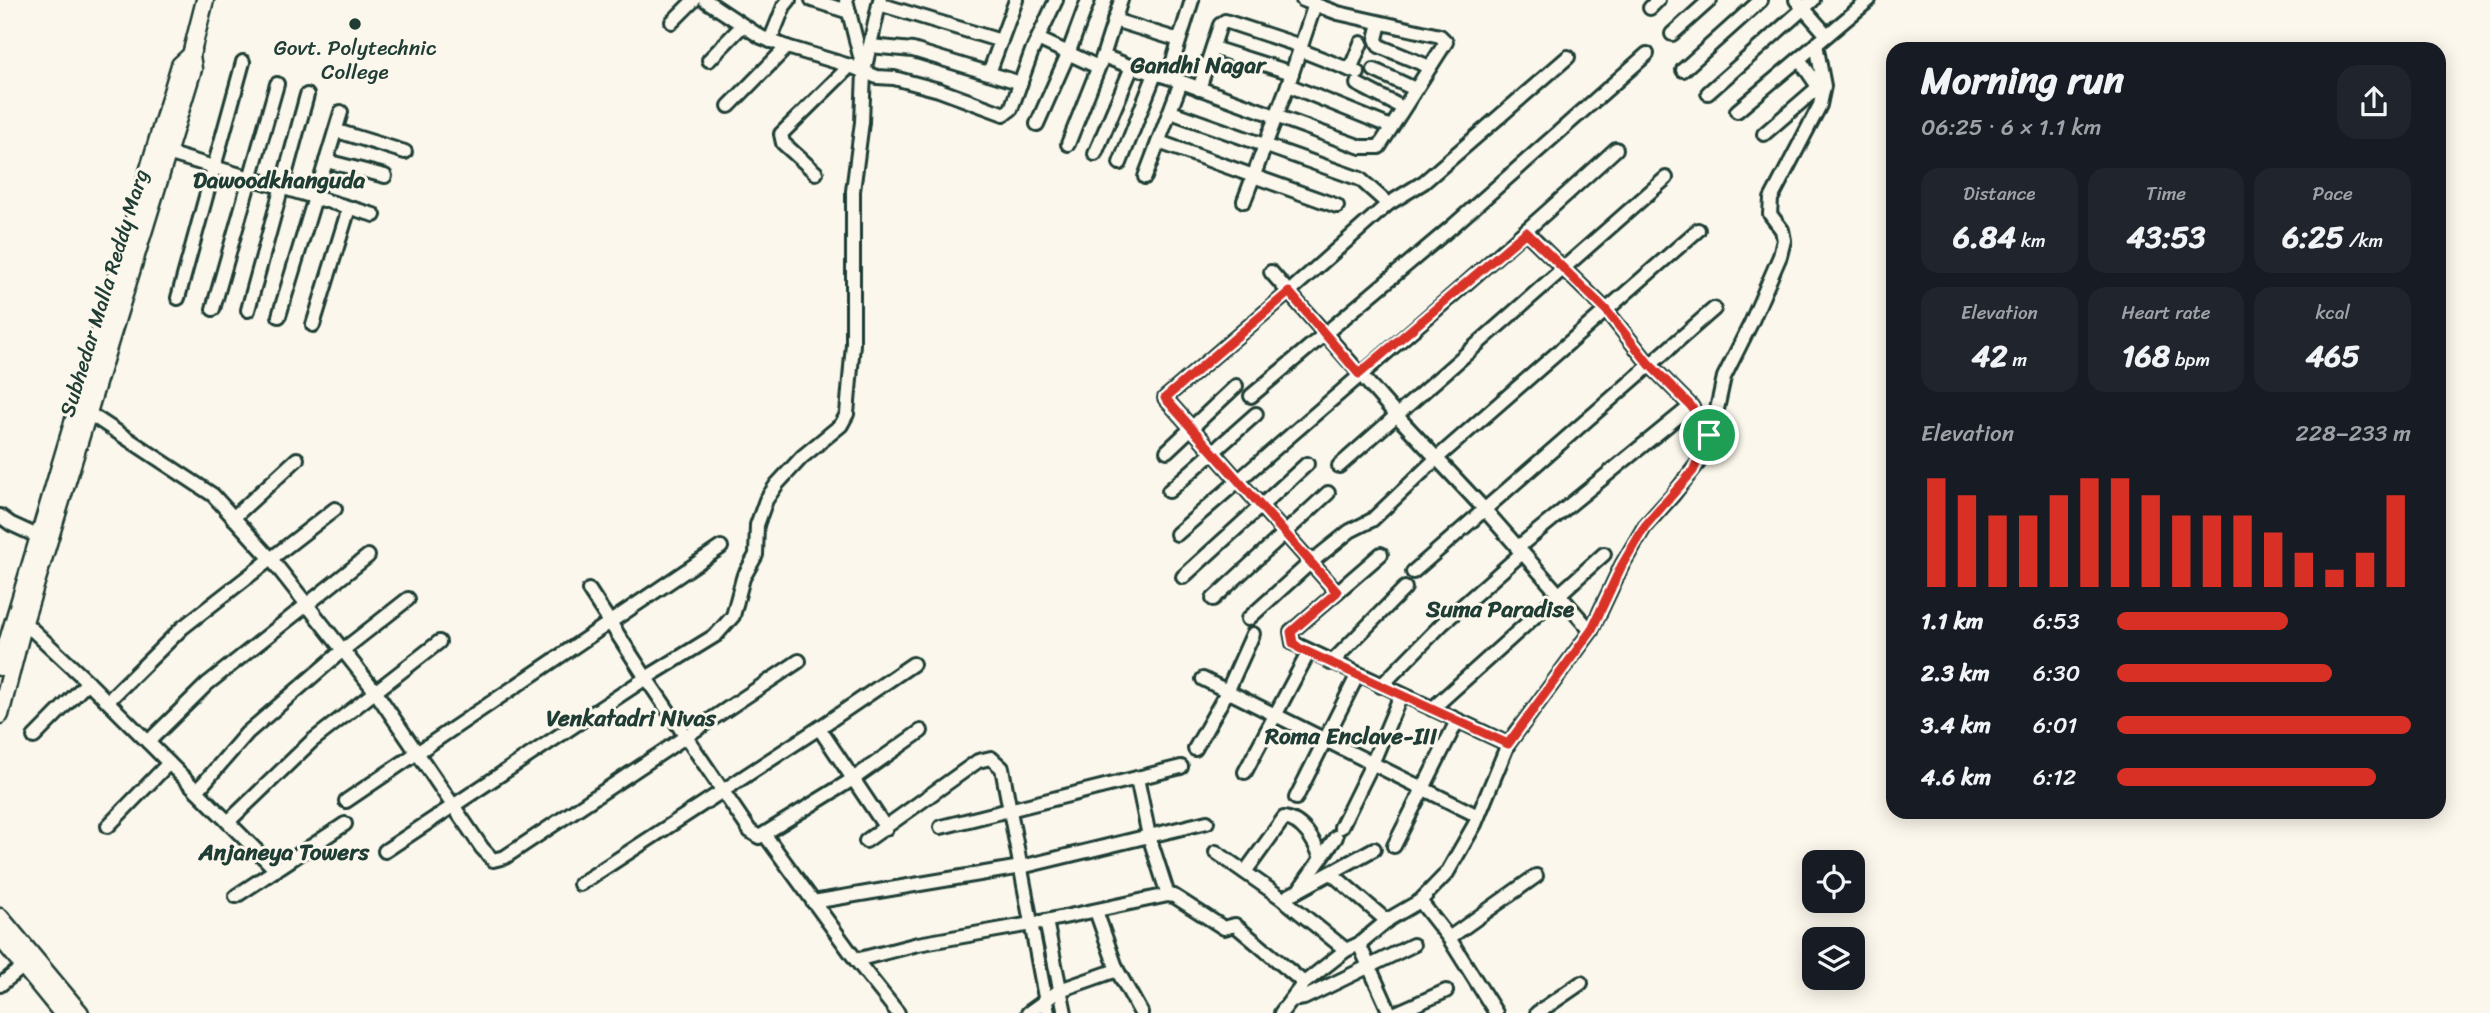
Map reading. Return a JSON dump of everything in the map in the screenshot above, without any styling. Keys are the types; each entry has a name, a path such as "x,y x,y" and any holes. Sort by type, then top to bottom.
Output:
{"main road":[{"name":"Subhedar Malla Reddy Marg","path":"44,539 90,414 193,69 191,55 205,0"},
{"name":"Subhedar Malla Reddy Marg","path":"44,539 180,65 191,55"},
{"path":"0,715 44,539"},
{"path":"0,667 44,539"},
{"path":"0,917 80,1013"},
{"path":"0,937 62,1013"}],"street":[{"path":"672,22 694,0"},
{"path":"705,0 742,26 770,41 877,77 894,78 939,90 1004,114 1009,112 1056,0"},
{"path":"770,41 789,0"},
{"path":"812,0 848,6 864,72"},
{"path":"989,73 1016,0"},
{"path":"1037,124 1069,54 1088,0"},
{"path":"1068,144 1121,0"},
{"path":"1120,163 1179,40 1192,0"},
{"path":"1672,34 1710,0"},
{"path":"1683,70 1761,0"},
{"path":"1737,111 1869,0"},
{"path":"385,851 726,626 733,616 743,578 756,555 757,526 766,500 802,457 841,425 847,414 853,344 853,191 862,122 864,72 879,2 1001,41"},
{"path":"1038,39 1069,54 1162,76 1276,118 1374,149 1379,147 1446,45 1444,39 1338,13 1309,2 1301,48 1276,118 1252,175 1244,201"},
{"path":"1282,1013 1304,983 1346,950 1359,944 1387,920 1420,901 1447,873 1478,816 1508,744 1591,631 1622,565 1645,526 1693,471 1709,435 1724,377 1751,323 1784,240 1782,230 1770,214 1771,199 1820,105 1824,86 1821,40 1804,3 1708,93"},
{"path":"1114,20 1179,40"},
{"path":"1199,89 1220,25 1225,20 1301,48 1355,75 1403,108"},
{"path":"1380,23 1376,39 1379,46 1430,67"},
{"path":"709,60 742,26"},
{"path":"1355,75 1361,43"},
{"path":"870,46 913,50 1021,83"},
{"path":"729,106 787,47"},
{"path":"1213,48 1290,79 1391,127"},
{"path":"1251,396 1454,225 1647,54"},
{"path":"1337,592 1165,398 1388,204 1424,182 1568,57"},
{"path":"1764,134 1816,89 1817,85 1799,59"},
{"path":"178,298 243,62"},
{"path":"816,173 783,143 781,134 850,66"},
{"path":"1094,154 1132,67"},
{"path":"1374,70 1415,89"},
{"path":"1145,177 1181,82"},
{"path":"213,309 277,84"},
{"path":"248,310 307,95"},
{"path":"279,316 341,112"},
{"path":"1171,112 1360,179 1388,204"},
{"path":"337,131 405,152"},
{"path":"1159,142 1337,206"},
{"path":"1177,534 1526,232 1616,149"},
{"path":"167,153 374,215"},
{"path":"326,161 385,176"},
{"path":"1339,466 1398,417 1666,178"},
{"path":"313,325 349,208"},
{"path":"1248,619 1310,562 1350,531 1372,520 1437,458 1698,230"},
{"path":"1526,232 1606,310 1649,364 1691,406 1709,435"},
{"path":"1271,272 1359,374 1485,510 1591,631"},
{"path":"1413,572 1714,309"},
{"path":"1167,451 1236,386"},
{"path":"1381,686 1520,551 1691,406"},
{"path":"90,414 213,495 271,559 375,691 485,853 493,860 499,860 687,738 799,661"},
{"path":"1168,491 1256,414"},
{"path":"233,517 297,459"},
{"path":"1183,577 1307,464"},
{"path":"1213,599 1328,493"},
{"path":"108,701 182,628 335,509"},
{"path":"0,516 44,539"},
{"path":"0,532 11,524"},
{"path":"346,801 722,547"},
{"path":"1381,554 1291,632 1293,643 1508,744"},
{"path":"1432,709 1604,554"},
{"path":"148,742 207,684 368,556"},
{"path":"1331,663 1405,589"},
{"path":"589,590 750,831 759,837 853,779 921,731"},
{"path":"197,791 247,733 343,650 408,599"},
{"path":"24,622 108,701 276,870"},
{"path":"1195,749 1227,692 1254,634"},
{"path":"228,822 312,741 439,642"},
{"path":"1245,772 1305,659"},
{"path":"580,884 913,664"},
{"path":"1203,679 1478,816"},
{"path":"1296,798 1355,680"},
{"path":"34,737 88,682"},
{"path":"1301,887 1338,832 1372,764 1398,702"},
{"path":"1394,846 1454,727"},
{"path":"819,728 886,828"},
{"path":"866,841 984,759 992,758 997,761 1002,768 1011,810 1047,1007"},
{"path":"108,826 169,763"},
{"path":"941,827 1181,767"},
{"path":"1137,778 1149,836 1168,895"},
{"path":"1244,872 1284,818 1293,819 1311,837 1321,858"},
{"path":"813,902 1021,867 1207,822"},
{"path":"236,895 345,824"},
{"path":"765,835 898,1013"},
{"path":"1283,899 1374,849"},
{"path":"1216,852 1283,899 1346,950"},
{"path":"1331,873 1387,920"},
{"path":"1449,938 1535,876"},
{"path":"856,960 918,944 1031,924 1168,895 1174,896 1224,928 1235,925 1304,983"},
{"path":"1420,901 1449,938 1496,1013"},
{"path":"1096,911 1117,970 1141,1013"},
{"path":"1046,921 1065,1013"},
{"path":"1359,944 1390,1013"},
{"path":"1291,1000 1304,998 1413,945"},
{"path":"0,985 24,965"},
{"path":"1028,1013 1047,1007 1060,990 1117,970"},
{"path":"1537,1013 1581,983"},
{"path":"1396,1013 1446,991"}],"place":[{"name":"Govt. Polytechnic College","path":"355,24"}],"district":[{"name":"Gandhi Nagar","path":"1198,65"},
{"name":"Dawoodkhanguda","path":"279,180"},
{"name":"Suma Paradise","path":"1500,609"},
{"name":"Venkatadri Nivas","path":"631,718"},
{"name":"Roma Enclave-III","path":"1351,736"},
{"name":"Anjaneya Towers","path":"284,852"}],"route":[{"path":"1526,232 1606,310 1649,364 1691,406 1709,435 1693,471 1645,526 1608,592 1591,631 1508,744 1293,643 1291,632 1337,592 1165,398 1289,292 1359,374 1526,232"}]}
